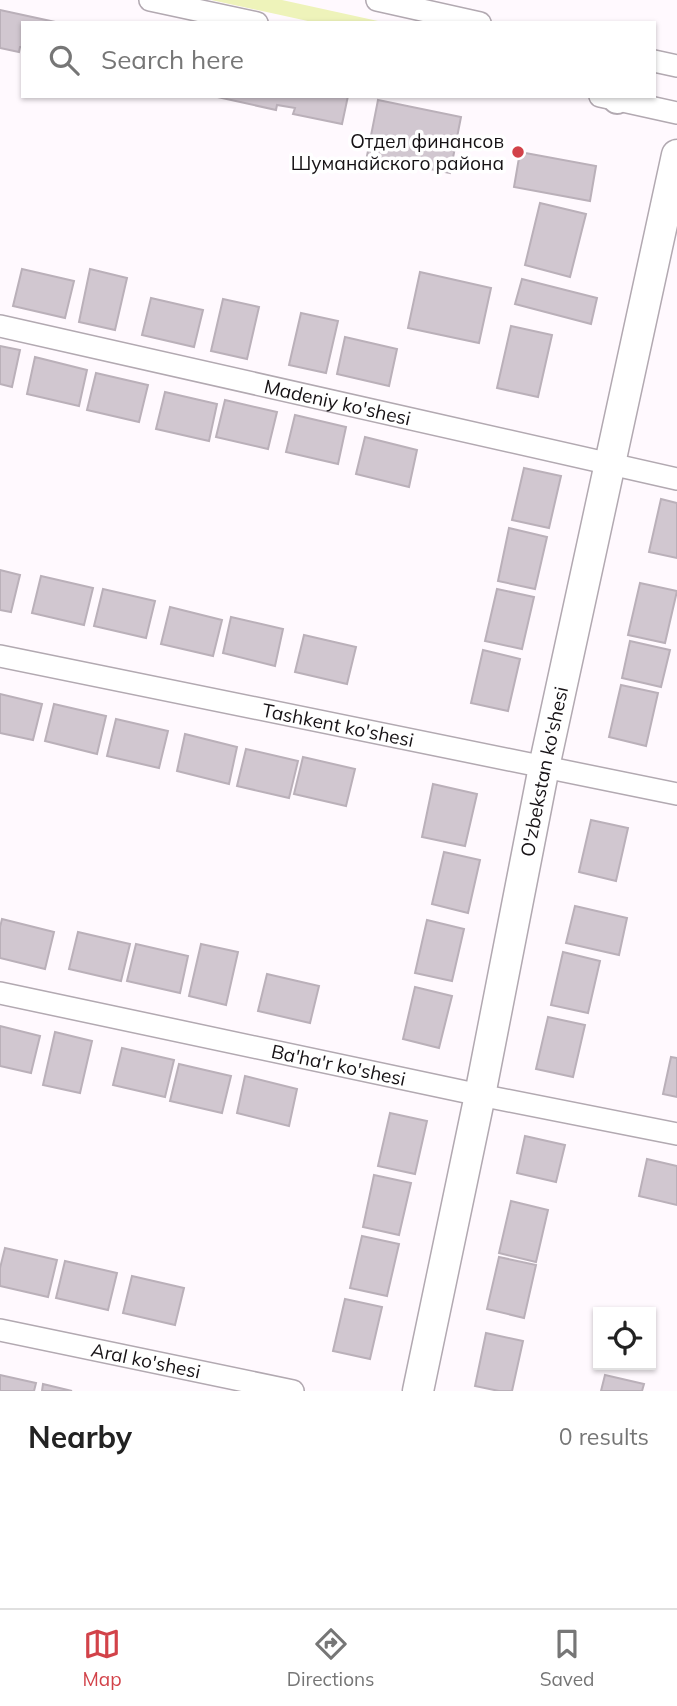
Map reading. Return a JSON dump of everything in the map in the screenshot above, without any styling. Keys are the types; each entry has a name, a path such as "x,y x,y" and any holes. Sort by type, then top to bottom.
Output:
{"main road":[{"name":"O'zbekstan ko'shesi","path":"418,1391 480,1095 544,767 677,155"}],"street":[{"path":"150,0 248,21"},
{"path":"377,0 471,21"},
{"path":"656,61 677,66"},
{"path":"616,98 677,113"},
{"name":"Madeniy ko'shesi","path":"0,326 677,479"},
{"name":"Tashkent ko'shesi","path":"0,656 677,794"},
{"name":"Ba'ha'r ko'shesi","path":"0,993 677,1134"},
{"name":"Aral ko'shesi","path":"0,1330 293,1391"}],"green space":[{"path":"211,0 282,0 378,21 308,21"}],"building":[{"path":"0,10 51,21 21,21 19,52 0,48"},
{"path":"222,98 348,98 342,124 293,114 295,108 277,105 276,110"},
{"path":"378,100 461,117 450,173 367,156"},
{"path":"520,152 596,166 590,201 514,187"},
{"path":"540,203 586,214 570,277 525,265"},
{"path":"22,269 74,281 65,318 13,306"},
{"path":"90,269 127,278 115,330 79,322"},
{"path":"420,272 491,288 479,343 408,328"},
{"path":"522,279 597,298 591,324 515,304"},
{"path":"151,298 203,310 194,347 142,335"},
{"path":"223,299 259,307 247,359 211,351"},
{"path":"301,313 338,321 326,373 289,365"},
{"path":"511,326 552,335 538,397 497,388"},
{"path":"345,337 397,349 389,386 337,374"},
{"path":"0,346 20,350 12,387 0,384"},
{"path":"35,357 87,370 79,406 27,394"},
{"path":"96,373 148,385 139,422 87,410"},
{"path":"165,392 217,404 209,441 156,429"},
{"path":"225,400 277,412 268,449 216,437"},
{"path":"295,415 346,427 338,464 286,452"},
{"path":"365,437 417,450 409,487 356,474"},
{"path":"524,468 561,476 549,528 512,520"},
{"path":"661,499 677,503 677,558 649,552"},
{"path":"509,528 547,537 535,589 498,581"},
{"path":"0,570 20,575 11,612 0,610"},
{"path":"41,576 93,588 84,625 32,613"},
{"path":"640,583 677,591 665,643 628,635"},
{"path":"103,589 155,601 146,638 94,626"},
{"path":"497,589 534,597 522,649 485,641"},
{"path":"170,607 222,620 213,656 161,644"},
{"path":"231,617 283,629 275,666 223,653"},
{"path":"304,635 356,647 347,684 295,672"},
{"path":"630,641 670,650 661,687 622,678"},
{"path":"483,650 520,659 508,711 471,703"},
{"path":"621,685 658,693 646,746 609,737"},
{"path":"0,694 42,704 33,740 0,733"},
{"path":"54,704 106,716 97,754 45,741"},
{"path":"116,719 168,731 159,768 107,756"},
{"path":"185,734 237,747 229,784 177,771"},
{"path":"246,749 298,761 289,798 237,786"},
{"path":"303,757 355,769 346,806 294,794"},
{"path":"433,784 477,794 465,846 422,837"},
{"path":"591,820 628,828 616,881 579,872"},
{"path":"444,852 480,860 468,913 432,904"},
{"path":"575,906 627,918 619,955 566,943"},
{"path":"2,919 54,932 45,969 0,958"},
{"path":"427,920 464,929 452,981 415,973"},
{"path":"78,932 130,944 121,981 69,969"},
{"path":"136,944 188,956 180,993 127,981"},
{"path":"201,944 238,952 226,1005 189,996"},
{"path":"563,952 600,961 588,1013 551,1005"},
{"path":"267,974 319,986 310,1023 258,1011"},
{"path":"415,987 452,996 439,1048 403,1039"},
{"path":"548,1017 585,1025 573,1077 536,1069"},
{"path":"0,1026 40,1036 31,1073 0,1066"},
{"path":"55,1032 92,1041 80,1093 43,1085"},
{"path":"122,1048 174,1060 165,1097 113,1085"},
{"path":"671,1057 677,1058 677,1097 663,1094"},
{"path":"179,1064 231,1076 222,1113 170,1101"},
{"path":"245,1076 297,1089 289,1126 237,1113"},
{"path":"390,1113 427,1121 415,1174 378,1166"},
{"path":"525,1136 565,1145 556,1182 517,1173"},
{"path":"647,1159 677,1166 677,1205 639,1196"},
{"path":"374,1175 411,1183 399,1235 363,1227"},
{"path":"511,1201 548,1210 536,1262 499,1253"},
{"path":"362,1236 399,1244 387,1296 350,1288"},
{"path":"5,1248 57,1260 48,1297 0,1286 0,1268"},
{"path":"499,1257 536,1265 524,1318 487,1309"},
{"path":"65,1261 117,1273 108,1310 56,1298"},
{"path":"132,1276 184,1288 175,1325 123,1313"},
{"path":"345,1299 382,1307 370,1359 333,1351"},
{"path":"486,1333 523,1341 512,1391 475,1386"},
{"path":"0,1375 36,1383 34,1391 0,1391"},
{"path":"605,1375 644,1384 642,1391 601,1391"},
{"path":"43,1384 72,1391 42,1391"}],"place":[{"name":"Отдел финансов Шуманайского района","path":"518,152"}]}
